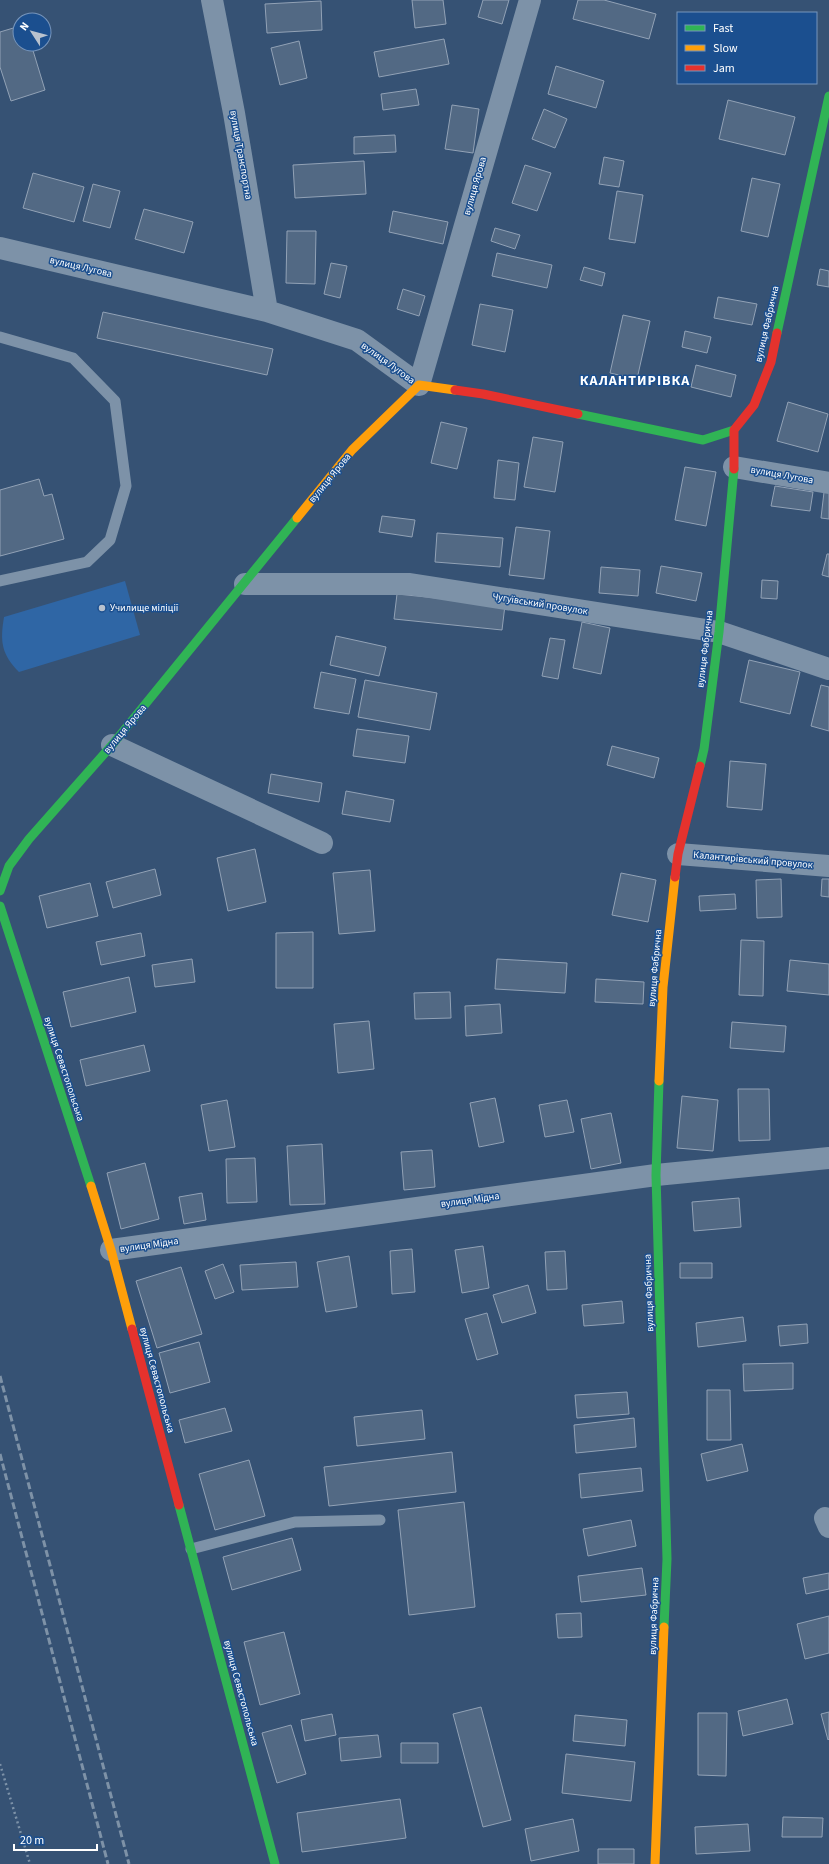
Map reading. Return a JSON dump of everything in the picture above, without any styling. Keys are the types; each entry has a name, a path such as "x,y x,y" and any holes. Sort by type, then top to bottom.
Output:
{"street":[{"name":"вулиця Транспортна","path":"212,0 234,113 267,310"},
{"name":"вулиця Ярова","path":"0,891 9,866 29,839 112,745 245,584 352,450 419,385 530,0"},
{"name":"вулиця Фабрична","path":"655,1864 667,1559 656,1175 663,987 678,854 704,749 719,632 734,467 734,430 754,406 771,362 829,96"},
{"name":"вулиця Лугова","path":"0,248 267,310 357,340 419,385 483,394 703,440 734,430"},
{"name":"вулиця Лугова","path":"734,467 829,483"},
{"name":"Чугуївський провулок","path":"245,584 410,584 719,632 829,669"},
{"path":"112,745 322,843"},
{"name":"Калантирівський провулок","path":"678,854 829,866"},
{"name":"вулиця Севастопольська","path":"0,906 111,1250 275,1864"},
{"name":"вулиця Мідна","path":"111,1250 656,1175 829,1158"}],"lane":[{"path":"0,337 73,358 115,401 126,486 110,540 86,562 0,581"},
{"path":"191,1550 295,1522 380,1520"}],"path":[{"path":"0,1764 30,1864"}],"shaded area":[{"path":"125,581 140,635 19,672 8,659 2,640 4,617"}],"building":[{"path":"412,0 443,0 446,24 415,28"},
{"path":"483,0 509,0 502,24 478,17"},
{"path":"578,0 604,0 656,14 649,39 573,19"},
{"path":"321,1 322,30 267,33 265,4"},
{"path":"12,28 12,52 33,52 45,90 11,101 0,67 0,32"},
{"path":"444,39 449,64 379,77 374,52"},
{"path":"299,41 307,78 280,85 271,48"},
{"path":"556,66 604,81 596,108 548,94"},
{"path":"416,89 419,105 383,110 381,94"},
{"path":"728,100 795,117 785,155 719,139"},
{"path":"452,105 479,109 473,153 445,149"},
{"path":"544,109 567,119 555,148 532,139"},
{"path":"395,135 396,152 354,154 354,137"},
{"path":"604,157 624,161 619,187 599,184"},
{"path":"364,161 366,194 295,198 293,165"},
{"path":"525,165 551,173 537,211 512,203"},
{"path":"33,173 84,187 74,222 23,208"},
{"path":"752,178 780,184 768,237 741,231"},
{"path":"93,184 120,191 110,228 83,221"},
{"path":"617,191 643,195 635,243 609,239"},
{"path":"144,209 193,222 184,253 135,239"},
{"path":"393,211 448,222 443,244 389,232"},
{"path":"495,228 520,235 515,249 491,241"},
{"path":"287,231 316,231 315,284 286,283"},
{"path":"497,253 552,265 547,288 492,276"},
{"path":"331,263 347,266 340,298 324,294"},
{"path":"584,267 605,273 602,286 580,280"},
{"path":"820,269 829,271 829,287 817,285"},
{"path":"403,289 425,296 419,316 397,309"},
{"path":"718,297 757,304 752,325 714,318"},
{"path":"480,304 513,310 505,352 472,345"},
{"path":"103,312 273,349 267,375 97,338"},
{"path":"623,315 650,321 637,379 610,373"},
{"path":"685,331 711,337 707,353 682,347"},
{"path":"696,365 736,375 731,397 691,387"},
{"path":"788,402 828,414 818,452 777,441"},
{"path":"441,422 467,428 457,469 431,463"},
{"path":"533,437 563,442 555,492 524,487"},
{"path":"498,460 519,463 515,500 494,498"},
{"path":"685,467 716,472 706,526 675,520"},
{"path":"39,479 44,496 52,494 64,539 0,556 0,490"},
{"path":"775,486 813,492 810,511 771,506"},
{"path":"824,492 829,492 829,519 821,518"},
{"path":"382,516 415,520 412,537 379,532"},
{"path":"516,527 550,531 544,579 509,575"},
{"path":"437,533 503,538 500,567 435,562"},
{"path":"827,554 829,554 829,577 822,575"},
{"path":"661,566 702,573 696,601 656,593"},
{"path":"601,567 640,570 638,596 599,593"},
{"path":"762,580 778,581 777,599 761,598"},
{"path":"397,594 505,605 502,630 394,619"},
{"path":"582,622 610,628 601,674 573,668"},
{"path":"336,636 386,647 379,676 330,665"},
{"path":"550,638 565,640 558,679 542,676"},
{"path":"749,660 800,672 790,714 740,702"},
{"path":"321,672 356,679 349,714 314,708"},
{"path":"365,680 437,693 430,730 358,717"},
{"path":"821,685 829,687 829,731 811,726"},
{"path":"357,729 409,736 405,763 353,756"},
{"path":"612,746 659,758 654,778 607,765"},
{"path":"730,761 766,764 762,810 727,807"},
{"path":"271,774 322,783 319,802 268,793"},
{"path":"346,791 394,800 390,822 342,814"},
{"path":"255,849 266,902 228,911 217,858"},
{"path":"155,869 161,895 113,908 106,882"},
{"path":"370,870 375,931 339,934 333,873"},
{"path":"621,873 656,880 648,922 612,915"},
{"path":"781,879 782,917 757,918 756,880"},
{"path":"822,879 829,879 829,897 821,896"},
{"path":"90,883 98,916 47,928 39,896"},
{"path":"735,894 736,909 700,911 699,896"},
{"path":"313,932 313,988 276,988 276,933"},
{"path":"141,933 145,956 101,965 96,942"},
{"path":"741,940 764,941 763,996 739,995"},
{"path":"192,959 195,982 155,987 152,965"},
{"path":"497,959 567,963 565,993 495,989"},
{"path":"790,960 829,964 829,995 787,991"},
{"path":"129,977 136,1012 71,1027 63,992"},
{"path":"596,979 644,982 643,1004 595,1002"},
{"path":"450,992 451,1018 415,1019 414,993"},
{"path":"500,1004 502,1033 466,1036 465,1006"},
{"path":"369,1021 374,1069 338,1073 334,1024"},
{"path":"732,1022 786,1026 784,1052 730,1048"},
{"path":"144,1045 150,1071 86,1086 80,1060"},
{"path":"738,1089 769,1089 770,1140 739,1141"},
{"path":"682,1096 718,1100 713,1151 677,1148"},
{"path":"495,1098 504,1142 479,1147 470,1103"},
{"path":"227,1100 235,1147 209,1151 201,1105"},
{"path":"567,1100 574,1132 545,1137 539,1105"},
{"path":"611,1113 621,1163 591,1169 581,1119"},
{"path":"322,1144 325,1204 290,1205 287,1146"},
{"path":"432,1150 435,1187 404,1190 401,1152"},
{"path":"255,1158 257,1202 227,1203 226,1159"},
{"path":"145,1163 159,1219 121,1229 107,1173"},
{"path":"202,1193 206,1220 184,1224 179,1197"},
{"path":"739,1198 741,1227 694,1231 692,1202"},
{"path":"483,1246 489,1288 462,1293 455,1250"},
{"path":"412,1249 415,1292 392,1294 390,1251"},
{"path":"565,1251 567,1289 547,1290 545,1252"},
{"path":"349,1256 357,1307 326,1312 317,1262"},
{"path":"296,1262 298,1287 242,1290 240,1265"},
{"path":"680,1263 712,1263 712,1278 680,1278"},
{"path":"223,1264 234,1292 215,1299 205,1271"},
{"path":"181,1267 202,1334 157,1348 136,1281"},
{"path":"528,1285 536,1313 502,1323 493,1295"},
{"path":"622,1301 624,1323 584,1326 582,1305"},
{"path":"487,1313 498,1354 477,1360 465,1319"},
{"path":"743,1317 746,1341 698,1347 696,1323"},
{"path":"807,1324 808,1343 780,1346 778,1326"},
{"path":"199,1342 210,1382 170,1393 159,1353"},
{"path":"793,1363 793,1389 744,1391 743,1364"},
{"path":"707,1390 730,1390 731,1440 707,1440"},
{"path":"627,1392 629,1414 577,1418 575,1395"},
{"path":"225,1408 232,1431 185,1443 179,1420"},
{"path":"422,1410 425,1439 357,1446 354,1417"},
{"path":"634,1418 636,1447 576,1453 574,1425"},
{"path":"742,1444 748,1471 707,1481 701,1454"},
{"path":"452,1452 456,1492 329,1506 324,1467"},
{"path":"249,1460 265,1516 215,1530 199,1474"},
{"path":"641,1468 643,1491 581,1498 579,1474"},
{"path":"464,1502 475,1607 409,1615 398,1510"},
{"path":"631,1520 636,1546 588,1556 583,1529"},
{"path":"292,1538 301,1570 232,1590 223,1557"},
{"path":"642,1568 646,1595 581,1602 578,1576"},
{"path":"829,1573 829,1589 806,1594 803,1578"},
{"path":"581,1613 582,1637 558,1638 556,1614"},
{"path":"829,1616 829,1653 805,1659 797,1624"},
{"path":"284,1632 300,1694 260,1705 244,1642"},
{"path":"787,1699 793,1724 743,1736 738,1711"},
{"path":"481,1707 511,1820 483,1827 453,1714"},
{"path":"829,1712 829,1739 828,1740 821,1714"},
{"path":"698,1713 727,1713 726,1776 698,1775"},
{"path":"332,1714 336,1735 305,1741 301,1720"},
{"path":"575,1715 627,1720 625,1746 573,1741"},
{"path":"291,1725 306,1774 277,1783 262,1733"},
{"path":"378,1735 381,1757 341,1761 339,1738"},
{"path":"401,1743 438,1743 438,1763 401,1763"},
{"path":"566,1754 635,1762 631,1801 562,1793"},
{"path":"400,1799 406,1838 302,1852 297,1813"},
{"path":"783,1817 823,1818 822,1837 782,1837"},
{"path":"573,1819 579,1851 531,1861 525,1829"},
{"path":"748,1824 750,1851 696,1854 695,1827"},
{"path":"598,1849 634,1849 634,1864 598,1864"}],"railway":[{"path":"0,1376 129,1864"},
{"path":"0,1454 108,1864"}],"traffic: fast":[{"path":"777,333 829,96"},
{"path":"578,414 703,440 734,430"},
{"path":"700,766 704,749 719,632 734,469"},
{"path":"0,891 9,866 29,839 112,745 297,518"},
{"path":"0,906 91,1186"},
{"path":"659,1081 656,1175 667,1559 664,1627"},
{"path":"179,1505 275,1864"}],"traffic: slow":[{"path":"297,518 352,450 419,385 455,390"},
{"path":"659,1081 663,987 675,877"},
{"path":"91,1186 111,1250 132,1329"},
{"path":"655,1864 664,1627"}],"traffic: jam":[{"path":"734,469 734,430 754,405 771,362 777,333"},
{"path":"455,390 483,394 578,414"},
{"path":"675,877 678,854 700,766"},
{"path":"132,1329 179,1505"}],"place":[{"name":"Училище міліції","path":"102,608"}],"district":[{"name":"КАЛАНТИРІВКА","path":"635,381"}]}
